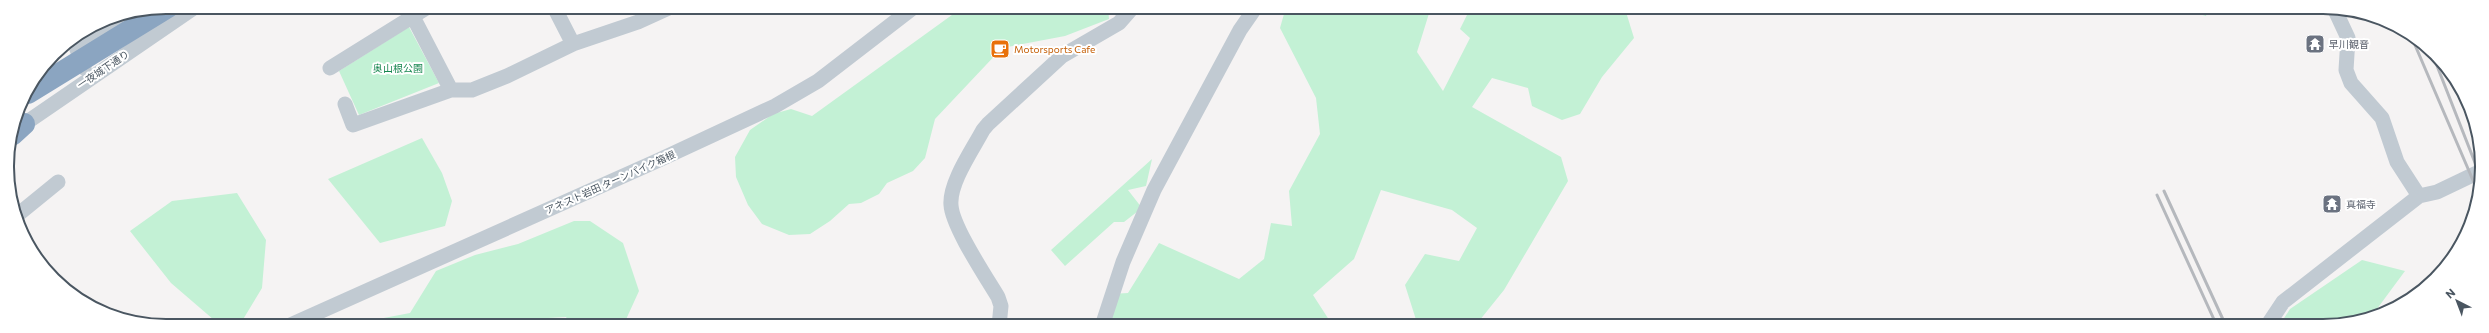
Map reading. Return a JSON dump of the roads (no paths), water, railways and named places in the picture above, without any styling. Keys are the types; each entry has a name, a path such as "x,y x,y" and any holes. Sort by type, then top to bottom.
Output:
{"highway":[{"path":"35,89 157,14"}],"street":[{"name":"一夜城下通り","path":"19,128 88,78 184,14"},
{"path":"558,14 573,44"},
{"path":"345,104 354,125 451,90 472,90 507,76 573,44 652,14"},
{"name":"アネスト岩田 ターンパイク箱根","path":"304,319 659,160 775,106 818,81 905,14"},
{"path":"999,319 1000,306 998,297 955,220 950,205 956,182 983,130 988,124 1062,56 1119,23 1127,14"},
{"path":"1104,319 1123,262 1154,190 1240,30 1251,14"},
{"path":"330,68 412,15 451,90"},
{"path":"2337,15 2348,38 2346,70 2351,83 2382,118 2397,162 2419,196"},
{"path":"82,40 99,30"},
{"path":"75,45 88,78"},
{"path":"2272,319 2283,302 2419,196 2437,192 2475,174"},
{"path":"21,213 58,182"}],"railway":[{"path":"2416,46 2474,183"},
{"path":"2437,66 2475,163"},
{"path":"2164,191 2223,319"},
{"path":"2157,195 2214,319"}],"place":[{"name":"早川観音","path":"2315,44"},
{"name":"Motorsports Cafe","path":"1000,49"},
{"name":"真福寺","path":"2332,204"}],"park label":[{"name":"奥山根公園","path":"398,68"}]}
